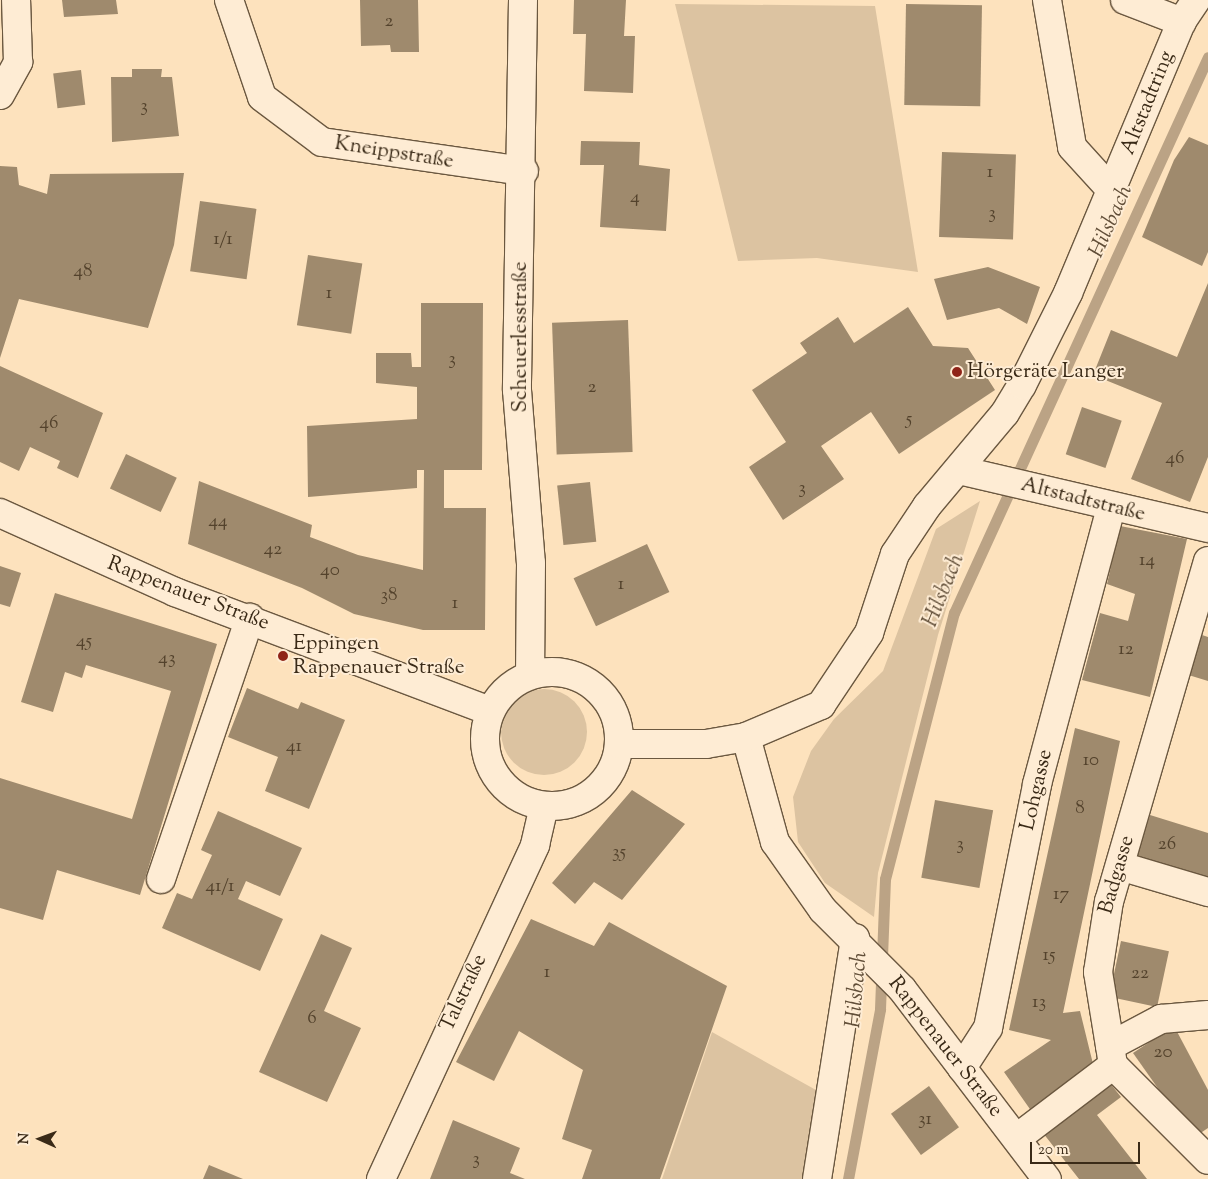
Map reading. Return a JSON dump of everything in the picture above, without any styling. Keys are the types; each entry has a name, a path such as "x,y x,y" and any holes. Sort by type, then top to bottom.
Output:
{"street":[{"path":"0,95 18,62 16,0"},
{"name":"Kneippstraße","path":"229,0 262,97 322,142 524,172"},
{"name":"Scheuerlesstraße","path":"522,0 524,172 517,390 532,563 530,674"},
{"path":"1047,0 1072,147 1112,191"},
{"path":"1125,0 1189,11"},
{"name":"Altstadtring","path":"619,744 706,744 746,737 821,705 869,633 896,554 927,506 959,470 1022,385 1112,191 1189,11"},
{"name":"Altstadtstraße","path":"959,470 1111,508 1208,528"},
{"name":"Lohgasse","path":"962,1068 988,1028 1037,784 1111,508"},
{"name":"Rappenauer Straße","path":"0,513 175,592 250,618 490,711"},
{"name":"Badgasse","path":"1112,1055 1098,972 1101,933 1120,866 1199,626 1208,561"},
{"path":"161,879 250,618"},
{"path":"555,672 593,684 608,701 619,726 619,744 615,764 590,795 567,805 544,806 520,799 500,782 488,761 484,733 490,711 502,692 530,674 555,672"},
{"name":"Rappenauer Straße","path":"746,737 775,842 823,910 858,940 902,989 1047,1179"},
{"name":"Talstraße","path":"381,1179 534,844 544,806"},
{"path":"1120,866 1208,892"},
{"path":"817,1179 858,940"},
{"path":"1017,1138 1112,1055 1161,1019 1208,1015"},
{"path":"1112,1055 1208,1160"}],"shaded area":[{"path":"675,4 875,6 918,272 817,258 738,261"},
{"path":"980,501 938,635 878,873 874,917 825,883 798,842 793,797 811,751 834,719 883,671 936,529"},
{"path":"544,689 560,692 568,696 580,708 584,716 587,732 584,748 580,756 568,768 560,772 544,775 528,772 520,768 508,756 504,748 501,732 504,716 508,708 520,696 528,692"},
{"path":"712,1032 825,1095 809,1179 662,1179"}],"building":[{"path":"62,0 116,0 118,14 64,17"},
{"path":"360,0 418,0 419,52 391,52 390,45 361,46"},
{"path":"574,0 626,0 624,36 635,36 633,93 584,91 586,34 573,34"},
{"path":"906,4 982,5 980,106 904,105"},
{"path":"132,69 162,69 161,77 172,77 179,136 112,142 111,77 132,77"},
{"path":"81,70 85,105 57,108 53,73"},
{"path":"1189,137 1208,145 1208,252 1202,266 1142,237 1174,160"},
{"path":"581,141 640,142 639,165 670,169 666,231 600,227 604,165 580,165"},
{"path":"942,152 1016,155 1013,240 939,237"},
{"path":"0,166 17,167 19,185 47,194 50,174 184,173 174,245 148,328 19,299 0,358"},
{"path":"200,201 256,209 247,279 190,271"},
{"path":"308,255 362,264 351,334 297,325"},
{"path":"988,267 1040,287 1027,324 999,308 947,320 934,279"},
{"path":"1208,283 1208,457 1190,502 1131,479 1162,403 1093,375 1111,330 1177,357"},
{"path":"421,303 483,303 482,470 444,470 444,508 486,508 485,630 423,630 354,614 302,588 188,544 199,481 312,525 310,537 358,555 423,570 424,470 417,470 417,488 308,497 307,426 417,419 417,387 376,383 376,353 411,353 412,367 421,367"},
{"path":"908,307 933,346 968,348 995,390 899,454 871,412 821,446 844,479 783,520 749,467 786,442 752,390 807,353 800,343 838,317 854,343"},
{"path":"628,320 633,452 557,455 552,323"},
{"path":"0,366 103,413 78,478 57,468 60,461 30,447 19,471 0,462"},
{"path":"1082,407 1122,421 1105,468 1066,454"},
{"path":"126,454 177,478 161,512 110,488"},
{"path":"590,482 596,542 563,545 557,485"},
{"path":"1120,526 1187,539 1150,697 1082,680 1100,613 1128,621 1135,594 1107,584"},
{"path":"647,544 669,592 596,626 574,578"},
{"path":"0,566 21,573 10,607 0,604"},
{"path":"55,593 217,644 140,895 57,870 43,920 0,908 0,778 132,819 171,691 86,665 82,678 65,672 53,712 21,702"},
{"path":"1196,633 1208,637 1208,681 1182,673"},
{"path":"247,688 298,709 301,702 345,720 309,809 265,791 278,757 228,737"},
{"path":"1075,728 1120,741 1063,1013 1080,1011 1094,1068 1032,1112 1004,1072 1051,1040 1009,1030"},
{"path":"632,790 685,824 622,900 594,882 575,904 552,883"},
{"path":"935,800 993,810 979,888 921,878"},
{"path":"218,811 302,848 280,896 246,881 238,899 283,919 260,971 162,928 177,893 192,899 212,855 201,850"},
{"path":"1150,815 1208,833 1208,882 1136,860"},
{"path":"531,919 594,946 609,922 727,986 660,1179 582,1179 592,1150 562,1139 583,1070 519,1031 494,1081 456,1062"},
{"path":"321,934 352,948 324,1011 361,1028 327,1102 259,1072"},
{"path":"1121,941 1169,951 1157,1007 1109,997"},
{"path":"1174,1026 1208,1090 1208,1128 1193,1138 1133,1053"},
{"path":"1109,1082 1121,1097 1097,1115 1147,1179 1079,1179 1043,1133"},
{"path":"929,1086 959,1127 921,1155 891,1114"},
{"path":"453,1120 520,1148 510,1173 525,1179 430,1179"},
{"path":"209,1165 243,1179 203,1179"}],"waterway":[{"name":"Hilsbach","path":"848,1179 880,1009 885,879 954,613 1208,57"}],"place":[{"name":"Hörgeräte Langer","path":"957,372"},
{"name":"Eppingen Rappenauer Straße","path":"283,656"}]}
